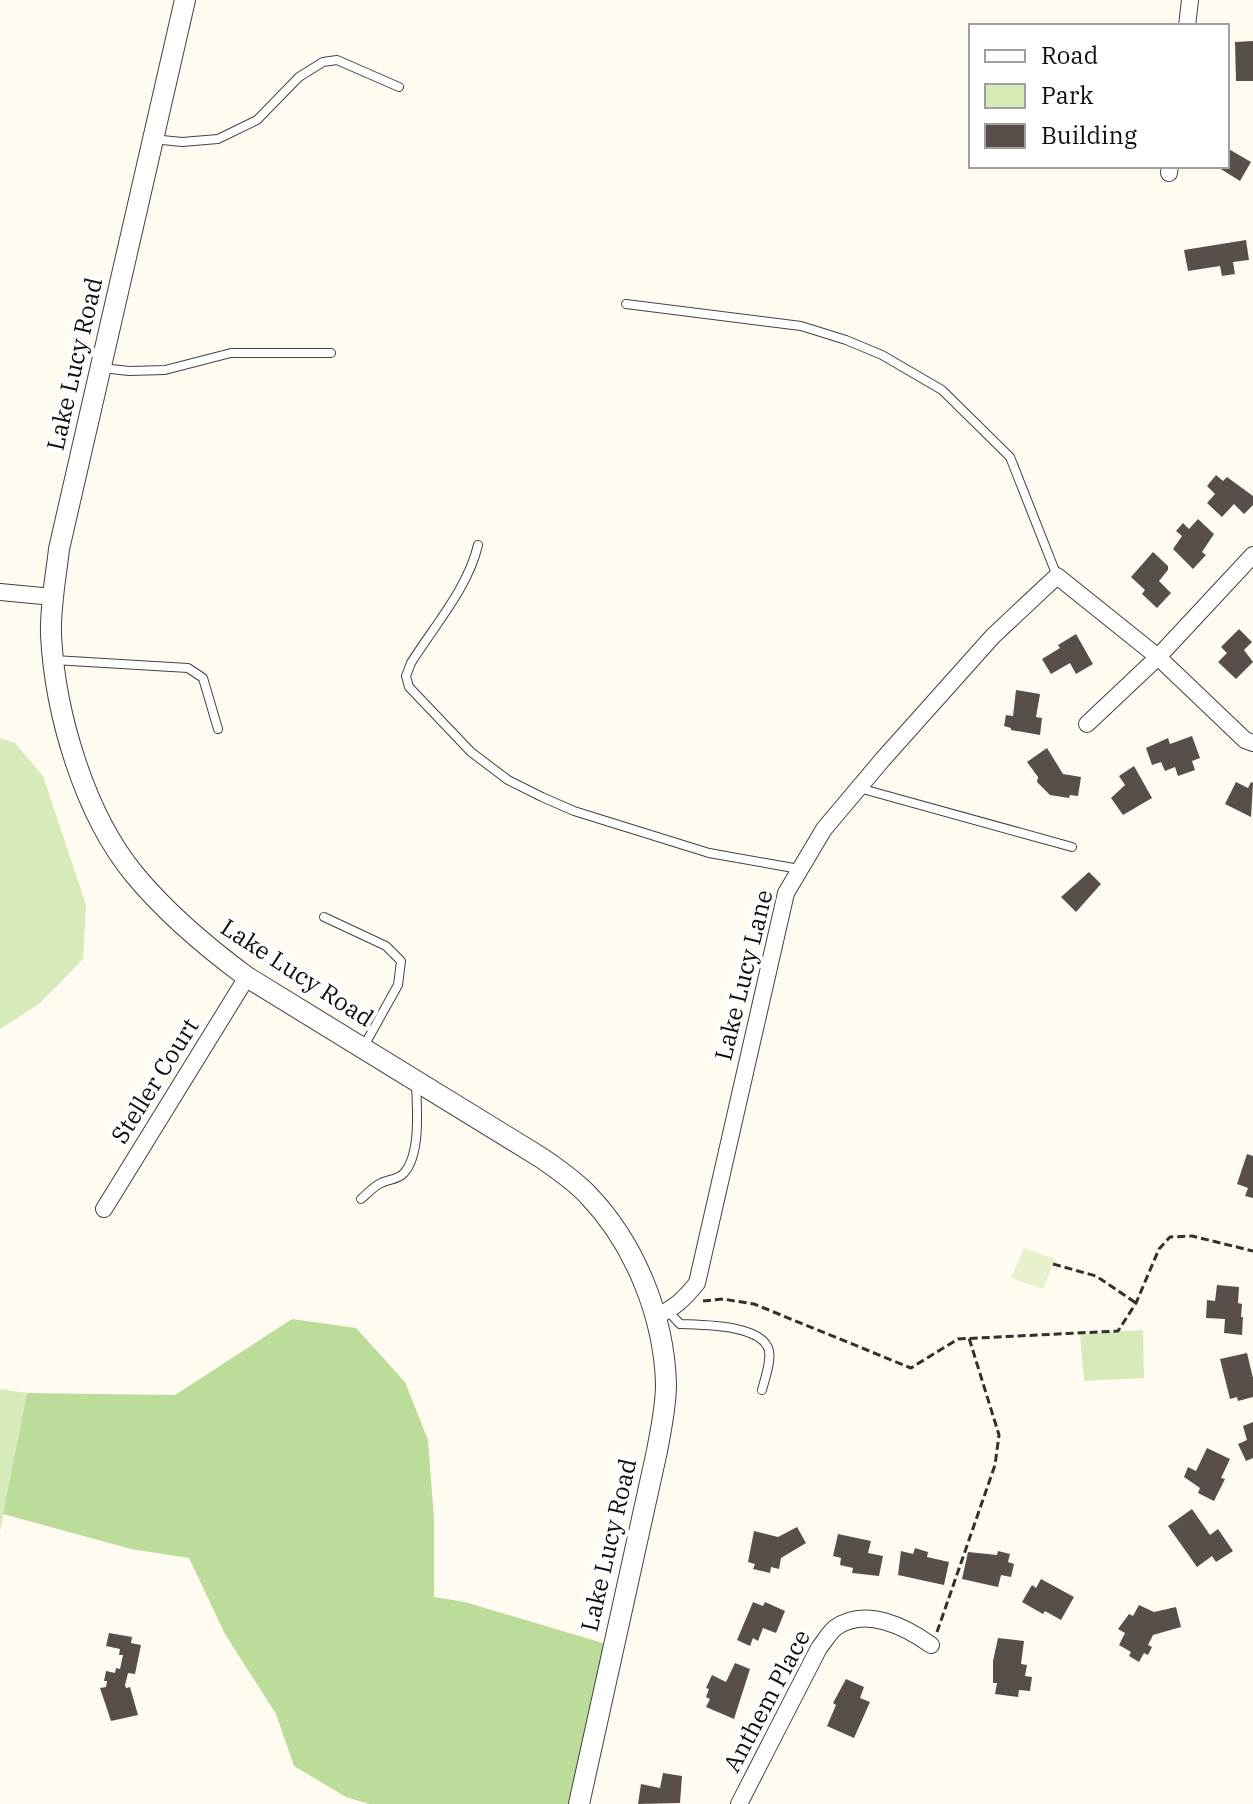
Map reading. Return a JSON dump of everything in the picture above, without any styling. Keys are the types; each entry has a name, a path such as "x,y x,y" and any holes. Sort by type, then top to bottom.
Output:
{"street":[{"name":"Lake Lucy Road","path":"185,0 59,549 51,632 59,701 85,788 132,872 169,913 206,947 247,977 540,1157 588,1195 611,1223 662,1314 664,1408 657,1451 579,1804"},
{"path":"1187,24 1190,0"},
{"path":"1087,724 1158,657 1253,555"},
{"path":"1057,576 1158,657 1245,740 1253,743"},
{"name":"Lake Lucy Lane","path":"662,1314 684,1299 697,1283 786,893 824,829 858,788 993,636 1057,576"},
{"path":"0,592 53,597"},
{"name":"Steller Court","path":"104,1209 247,977"},
{"name":"Anthem Place","path":"739,1804 819,1648 836,1627 856,1620 881,1620 909,1630 931,1645"}],"lane":[{"path":"151,139 182,142 218,139 257,120 299,77 323,62 337,60 399,87"},
{"path":"626,304 801,326 882,355 942,390 1010,457 1057,576"},
{"path":"101,368 165,370 231,353 331,353"},
{"path":"478,545 460,587 411,663 406,676 409,687 471,752 508,780 574,811 709,853 800,869"},
{"path":"54,660 188,668 203,678 218,729"},
{"path":"858,788 1072,847"},
{"path":"324,917 386,946 401,961 398,985 363,1047"},
{"path":"361,1199 380,1183 406,1172 418,1122 415,1079"},
{"path":"662,1314 680,1324 736,1328 765,1341 769,1359 762,1390"}],"path":[{"path":"684,1299 698,1302 723,1299 754,1304 911,1368 958,1339 1118,1331 1136,1303 1159,1249 1170,1237 1192,1236 1253,1251"},
{"path":"1053,1264 1096,1276 1136,1303"},
{"path":"942,1620 995,1465 999,1435 969,1338"}],"green space":[{"path":"0,738 15,743 43,776 86,905 83,959 39,1004 0,1029"},
{"path":"1024,1248 1055,1259 1043,1289 1011,1278"},
{"path":"292,1319 356,1328 405,1382 428,1440 434,1519 434,1597 465,1602 613,1646 579,1804 369,1804 346,1797 294,1766 276,1714 225,1634 189,1558 131,1549 3,1514 27,1393 175,1395"},
{"path":"1143,1330 1144,1378 1084,1381 1080,1334"},
{"path":"0,1389 27,1393 0,1532"}],"building":[{"path":"1253,41 1253,81 1236,81 1235,42"},
{"path":"1229,149 1251,162 1240,181 1219,168 1229,168"},
{"path":"1246,240 1249,260 1233,262 1235,274 1222,276 1220,266 1188,271 1184,250"},
{"path":"1216,475 1223,481 1227,477 1253,496 1253,505 1244,514 1234,504 1222,517 1207,503 1215,494 1207,486"},
{"path":"1198,519 1214,534 1202,552 1206,555 1193,569 1173,549 1182,536 1176,531 1183,523 1189,529"},
{"path":"1153,552 1168,566 1159,581 1171,593 1157,608 1142,594 1145,590 1131,577"},
{"path":"1239,629 1252,642 1244,650 1253,662 1236,679 1218,662 1227,653 1221,647"},
{"path":"1076,634 1093,664 1076,674 1070,663 1051,674 1042,659"},
{"path":"1016,690 1040,694 1036,717 1042,718 1040,735 1004,726 1006,715 1013,716"},
{"path":"1192,736 1200,758 1192,761 1195,770 1178,776 1175,767 1165,771 1161,762 1152,765 1146,748 1168,738 1170,744"},
{"path":"1047,748 1063,774 1081,777 1078,796 1050,795 1037,782 1038,777 1027,762"},
{"path":"1134,766 1152,798 1123,815 1111,798 1125,785 1119,776"},
{"path":"1236,782 1248,788 1253,783 1251,817 1225,804"},
{"path":"1089,872 1101,884 1076,912 1061,897"},
{"path":"1247,1154 1253,1156 1253,1198 1245,1196 1248,1188 1237,1184"},
{"path":"1217,1285 1239,1287 1242,1335 1224,1333 1225,1319 1206,1318 1207,1300 1215,1301"},
{"path":"1247,1353 1253,1378 1253,1397 1238,1401 1237,1397 1230,1399 1220,1359"},
{"path":"1253,1422 1253,1458 1246,1461 1238,1444 1247,1440 1243,1426"},
{"path":"1207,1448 1230,1459 1221,1478 1225,1479 1214,1501 1198,1493 1200,1488 1184,1477 1188,1467 1196,1471"},
{"path":"1192,1509 1210,1535 1218,1529 1233,1551 1216,1562 1212,1556 1197,1567 1168,1526"},
{"path":"797,1527 806,1543 781,1558 779,1569 771,1567 770,1573 753,1569 755,1564 748,1562 754,1531 778,1537"},
{"path":"838,1534 871,1541 868,1553 883,1556 879,1576 852,1573 853,1568 840,1565 841,1558 833,1556"},
{"path":"915,1548 928,1552 927,1557 949,1562 944,1585 898,1575 901,1551 913,1554"},
{"path":"998,1551 1010,1554 1008,1562 1014,1564 1011,1577 1001,1575 998,1587 962,1579 968,1552 997,1555"},
{"path":"1041,1579 1074,1597 1061,1620 1022,1602 1032,1585 1036,1588"},
{"path":"753,1602 763,1606 765,1602 785,1611 776,1633 763,1628 758,1641 753,1638 750,1646 737,1640"},
{"path":"1139,1605 1154,1612 1176,1607 1181,1627 1153,1635 1148,1645 1152,1647 1148,1655 1144,1653 1139,1662 1129,1656 1131,1652 1119,1645 1125,1633 1118,1629 1129,1614 1133,1616"},
{"path":"109,1633 132,1637 131,1643 141,1645 135,1674 128,1673 125,1685 126,1688 130,1687 138,1715 111,1721 100,1688 106,1687 106,1671 115,1673 116,1668 120,1669 123,1655 119,1655 120,1649 106,1646"},
{"path":"998,1638 1024,1641 1021,1664 1027,1665 1025,1676 1032,1677 1030,1691 1019,1690 1018,1697 995,1694 997,1683 993,1683 993,1661"},
{"path":"735,1663 750,1669 734,1719 706,1707 710,1699 706,1697 709,1689 706,1688 712,1675 726,1682"},
{"path":"846,1679 864,1687 860,1698 870,1702 854,1738 827,1726 836,1705 833,1703"},
{"path":"663,1773 682,1776 680,1803 638,1804 641,1784 660,1788"}]}
